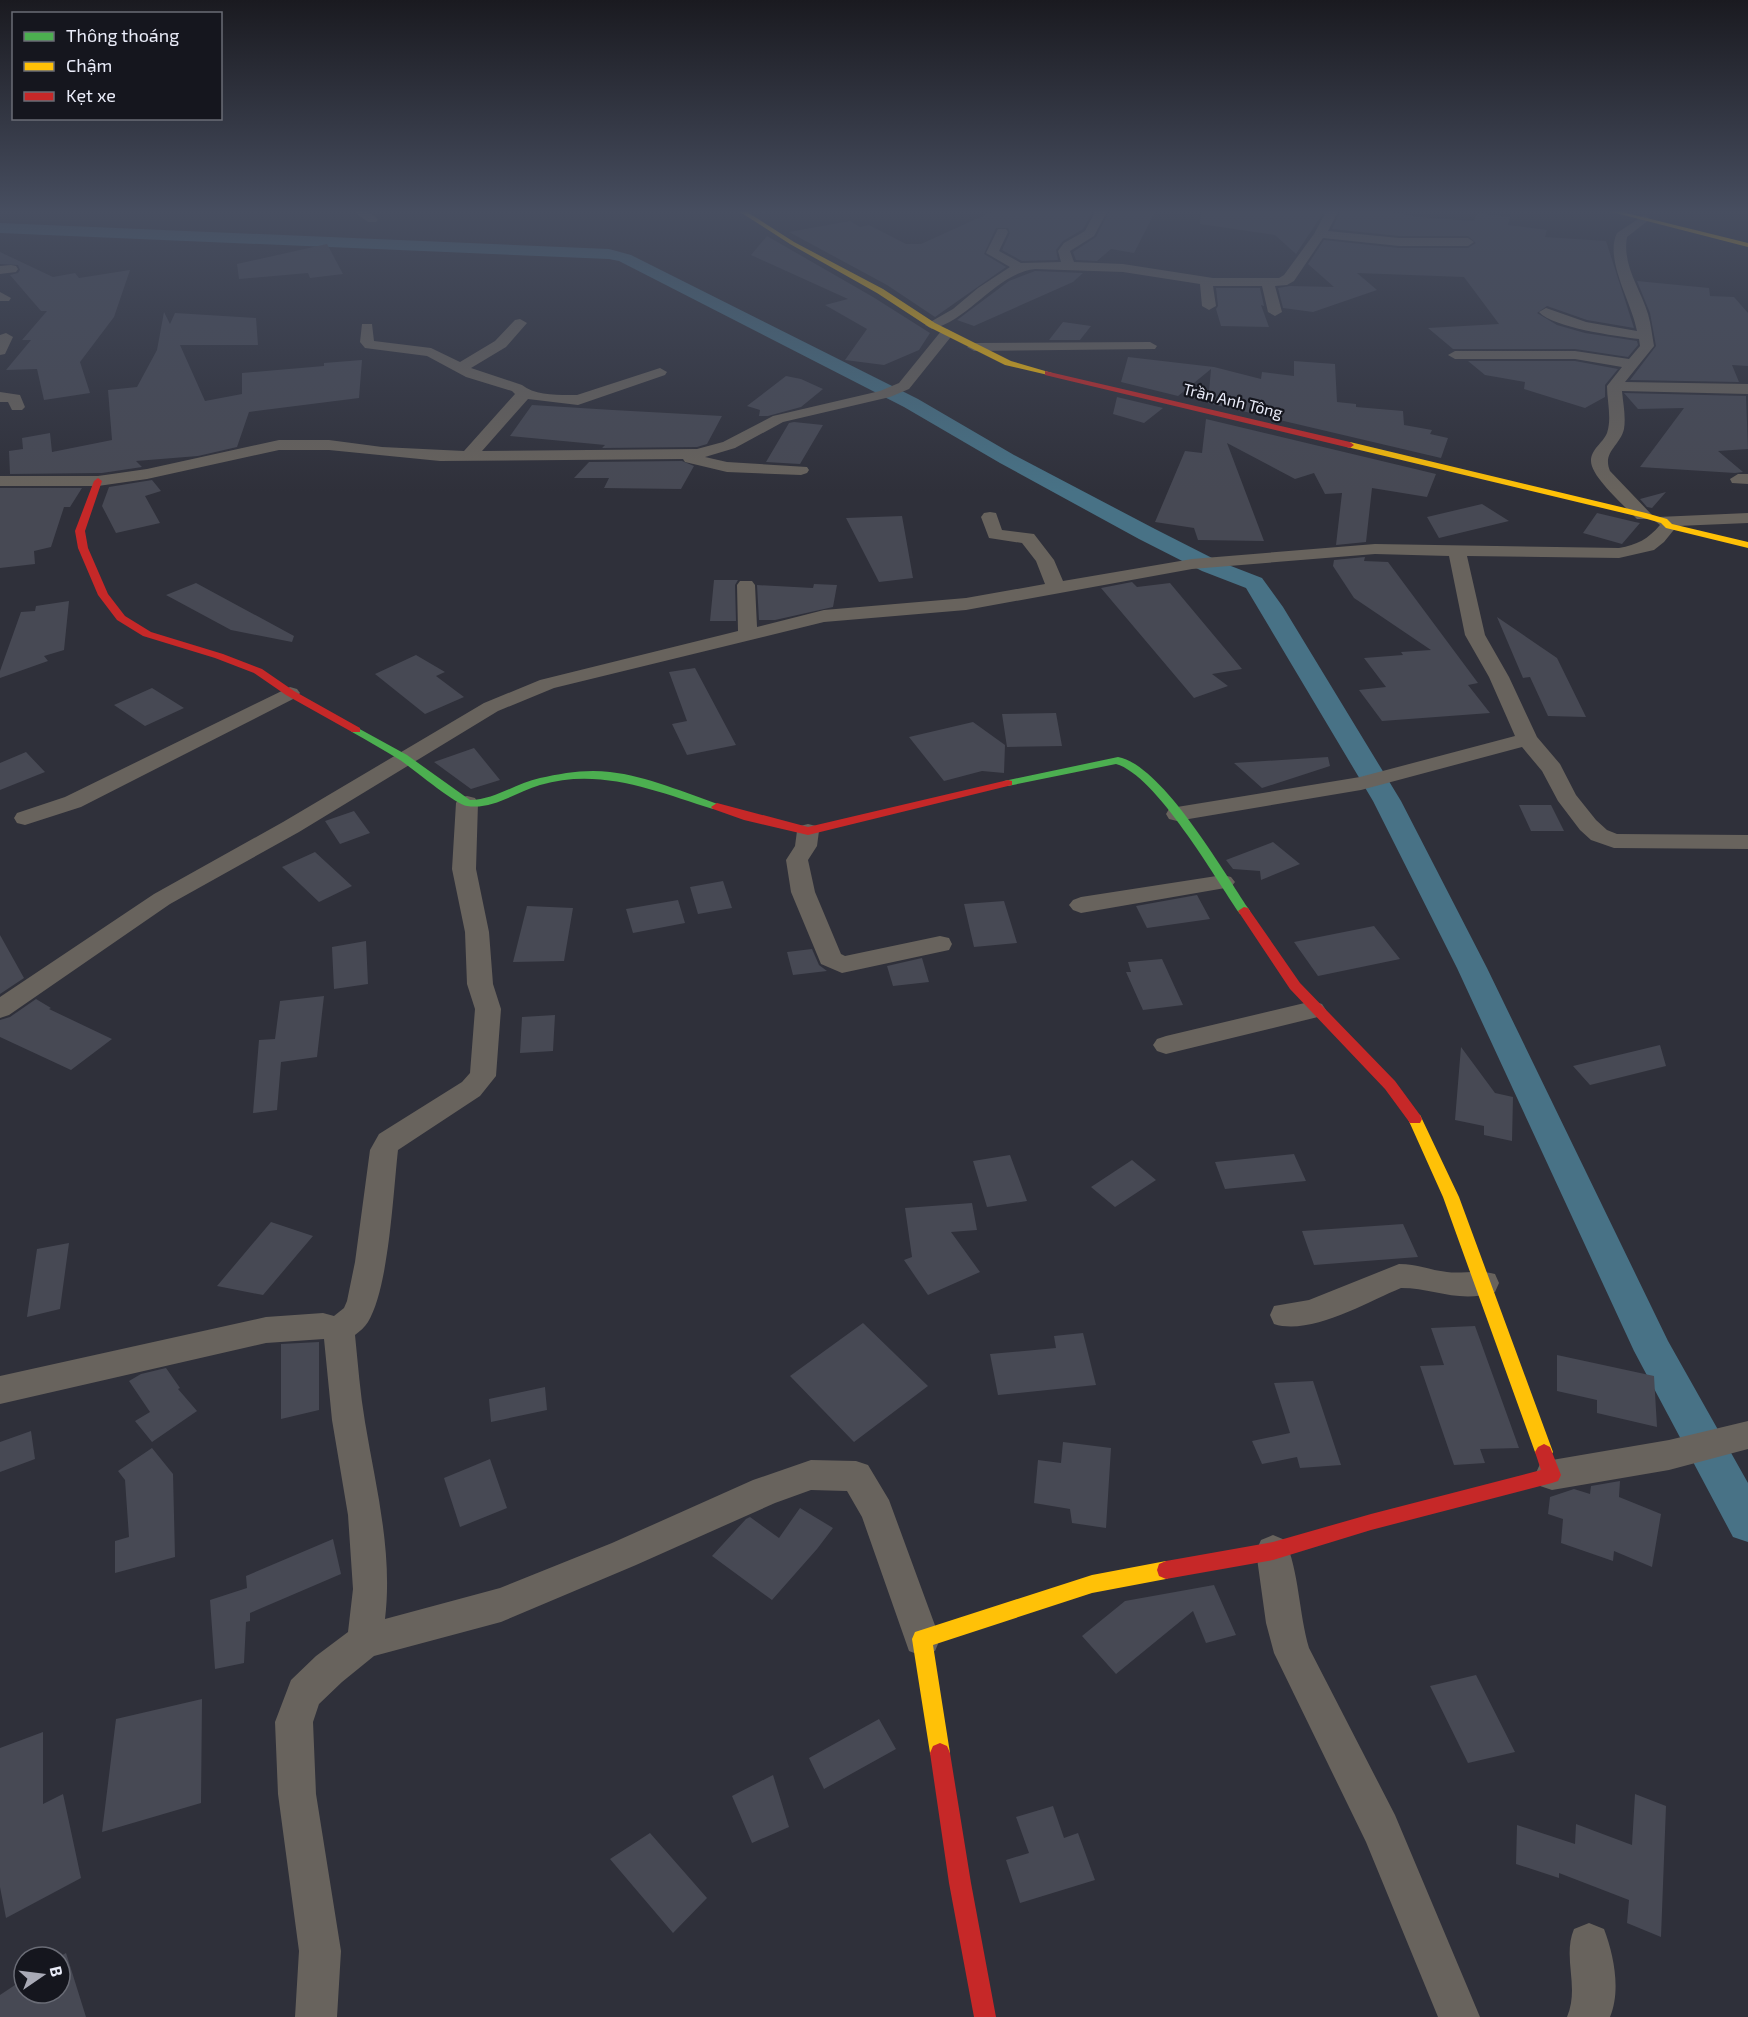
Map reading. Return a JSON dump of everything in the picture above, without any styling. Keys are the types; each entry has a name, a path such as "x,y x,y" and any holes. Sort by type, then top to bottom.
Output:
{"street":[{"name":"Trần Anh Tông","path":"901,304 947,333 1008,363 1643,515 1748,545"},
{"path":"932,324 958,312 967,304"},
{"path":"1273,304 1275,312"},
{"path":"1637,304 1647,346 1614,386 1616,430 1598,457 1598,465 1643,515"},
{"path":"1546,312 1564,321 1589,328 1645,336"},
{"path":"460,368 478,356 498,348 514,333 520,323"},
{"path":"367,327 367,342 370,345 431,352 460,368 517,388 524,394 562,400 578,400 660,372"},
{"path":"0,481 98,481 147,474 251,449 279,445 329,445 440,456 470,454 683,455 717,450 788,416 888,392 904,386 947,333"},
{"path":"974,347 1150,346"},
{"path":"1455,355 1575,355 1632,364"},
{"path":"1614,386 1748,389"},
{"path":"470,454 524,394"},
{"path":"0,397 15,398 16,407"},
{"path":"683,455 699,462 727,467 801,470"},
{"path":"98,481 80,531 83,548 103,595 121,618 147,634 219,656 258,671 291,693 403,758 467,803 484,802 537,782 571,775 610,775 648,784 747,817 807,831 963,792 1110,761 1120,761 1133,768 1150,783 1177,814 1313,1010 1393,1088 1417,1123 1452,1201 1515,1363 1552,1475"},
{"path":"990,518 995,534 1028,538 1045,560 1056,588"},
{"path":"0,1009 162,899 291,827 491,707 522,693 748,633 824,616 966,604 1192,564 1375,549 1619,553 1645,549 1658,539 1666,523 1748,518"},
{"path":"1457,552 1475,634 1499,677 1527,739 1552,769 1566,796 1588,825 1599,835 1614,841 1748,843"},
{"path":"746,585 748,633"},
{"path":"26,818 73,802 291,693"},
{"path":"1177,814 1361,783 1527,739"},
{"path":"339,1330 356,1316 362,1301 370,1262 384,1150 389,1141 471,1089 483,1076 488,1009 480,984 477,932 464,869 467,803"},
{"path":"807,831 806,846 797,860 799,873 804,892 826,940 830,958 842,965 940,944"},
{"path":"1081,905 1223,882"},
{"path":"1167,1045 1313,1010"},
{"path":"1285,1315 1312,1312 1399,1276 1417,1276 1446,1284 1484,1283"},
{"path":"0,1389 266,1330 322,1326 339,1330"},
{"path":"339,1330 348,1420 365,1515 371,1589 365,1641"},
{"path":"922,1639 1092,1584 1273,1551 1371,1522 1552,1475 1669,1455 1748,1435"},
{"path":"316,2017 320,1951 297,1794 294,1722 304,1693 328,1669 365,1641 501,1605 624,1554 765,1491 811,1475 856,1476 877,1512 922,1639 960,1883 985,2017"},
{"path":"1273,1551 1284,1623 1292,1653 1381,1829 1459,2017"},
{"path":"1588,2017 1592,2012 1594,1992 1589,1944"}],"building":[{"path":"35,304 118,304 114,317 80,362 90,393 44,400 37,369 6,370 31,340 22,340 47,311 41,311"},
{"path":"884,304 930,333 919,350 884,365 845,360 867,329 825,305"},
{"path":"916,304 953,304 935,317"},
{"path":"978,304 1023,304 974,326 957,320"},
{"path":"1218,304 1264,304 1264,306 1261,305 1269,327 1221,326 1216,309"},
{"path":"1282,304 1336,304 1313,312 1283,308"},
{"path":"1484,304 1626,304 1634,328 1587,320 1547,306 1537,313 1557,325 1585,333 1637,341 1638,345 1628,357 1575,349 1453,349 1428,328 1499,324"},
{"path":"1646,304 1740,304 1748,313 1748,366 1732,365 1739,382 1630,380 1656,346"},
{"path":"164,312 170,324 175,313 256,318 258,345 180,345 205,401 242,394 242,373 324,366 324,363 362,360 359,398 249,412 237,447 198,456 136,461 142,467 102,473 10,474 9,451 23,449 22,438 50,433 52,452 112,440 108,390 137,387 157,350"},
{"path":"1063,322 1091,326 1080,340 1049,340"},
{"path":"1128,357 1214,367 1261,379 1262,372 1294,376 1294,361 1335,364 1337,402 1356,404 1356,407 1403,411 1404,425 1432,430 1430,434 1448,438 1441,458 1208,403 1211,369 1178,396 1121,382"},
{"path":"1468,361 1575,361 1618,369 1605,385 1605,397 1585,408 1524,389 1525,382 1485,375"},
{"path":"786,376 801,379 823,389 801,407 768,416 759,416 760,410 747,406"},
{"path":"1624,393 1746,396 1748,449 1718,451 1743,472 1640,467 1684,408 1638,409"},
{"path":"1117,397 1163,408 1144,423 1113,414"},
{"path":"532,405 722,416 707,444 697,447 602,448 605,445 510,436"},
{"path":"1206,419 1436,474 1427,497 1372,488 1366,542 1336,545 1342,493 1325,494 1314,473 1295,479 1227,443 1264,541 1198,540 1194,528 1155,522 1185,451 1202,453"},
{"path":"789,423 823,425 800,464 766,462"},
{"path":"682,461 694,466 681,489 604,488 609,478 574,478 589,462"},
{"path":"152,480 161,491 145,496 160,523 116,533 102,506 109,487"},
{"path":"0,488 82,488 70,507 64,507 51,547 34,551 35,564 0,568"},
{"path":"1666,492 1652,508 1647,507 1640,499"},
{"path":"1482,504 1509,521 1439,538 1427,517"},
{"path":"1597,513 1640,523 1622,544 1583,533"},
{"path":"902,516 913,578 879,582 846,518"},
{"path":"1365,557 1364,561 1388,562 1478,683 1468,685 1490,713 1382,721 1359,690 1386,687 1364,658 1431,650 1354,598 1333,566 1334,560"},
{"path":"714,580 738,580 735,585 736,621 710,621"},
{"path":"1132,582 1137,587 1170,583 1242,669 1212,674 1228,686 1194,698 1101,588"},
{"path":"196,583 294,636 292,642 231,630 166,595"},
{"path":"814,584 837,585 833,607 775,620 759,620 757,585 813,588"},
{"path":"69,601 64,650 44,656 48,661 0,678 0,671 21,612 35,611 36,606"},
{"path":"1497,617 1557,658 1586,717 1548,716 1530,677 1523,678"},
{"path":"416,655 445,672 436,676 464,697 425,714 375,674"},
{"path":"695,668 736,745 687,755 672,724 687,721 669,672"},
{"path":"152,688 184,708 145,726 114,705"},
{"path":"1056,713 1062,746 1007,747 1002,714"},
{"path":"973,722 1005,745 1004,773 982,771 944,781 909,737"},
{"path":"474,748 500,780 471,789 434,762"},
{"path":"26,752 45,772 0,790 0,763"},
{"path":"1328,757 1330,766 1262,788 1234,763"},
{"path":"1519,805 1551,805 1564,831 1531,831"},
{"path":"354,811 370,833 340,844 325,821"},
{"path":"1273,842 1300,864 1261,880 1260,871 1233,869 1226,860"},
{"path":"315,852 352,886 319,902 282,867"},
{"path":"723,881 732,908 698,914 690,887"},
{"path":"1197,895 1210,919 1147,928 1136,906"},
{"path":"678,900 685,923 633,933 626,909"},
{"path":"1004,901 1017,943 974,947 964,904"},
{"path":"527,906 573,908 564,961 513,962"},
{"path":"1374,926 1400,959 1318,976 1294,942"},
{"path":"0,935 24,978 0,994"},
{"path":"366,941 368,984 334,989 332,947"},
{"path":"812,949 819,965 827,971 793,975 787,952"},
{"path":"922,958 929,982 893,986 887,966"},
{"path":"1162,959 1183,1005 1143,1010 1126,972 1131,972 1128,962"},
{"path":"324,996 317,1057 281,1062 277,1110 253,1113 259,1040 275,1039 280,1001"},
{"path":"36,999 51,1008 49,1009 112,1039 71,1070 0,1037 0,1020 10,1017"},
{"path":"555,1015 553,1051 520,1053 522,1017"},
{"path":"1660,1045 1666,1066 1590,1085 1573,1066"},
{"path":"1461,1047 1495,1093 1513,1097 1512,1141 1484,1135 1484,1126 1455,1120"},
{"path":"1294,1154 1306,1181 1225,1189 1215,1162"},
{"path":"1010,1155 1027,1201 987,1207 973,1161"},
{"path":"1132,1160 1156,1180 1115,1207 1091,1187"},
{"path":"972,1203 977,1230 951,1232 980,1272 928,1295 904,1260 912,1257 905,1208"},
{"path":"271,1222 313,1236 263,1295 217,1286"},
{"path":"1403,1224 1418,1257 1314,1265 1302,1231"},
{"path":"69,1243 60,1309 27,1317 37,1249"},
{"path":"863,1323 928,1386 854,1442 790,1376"},
{"path":"1475,1326 1519,1448 1480,1449 1485,1463 1454,1465 1420,1366 1444,1365 1431,1328"},
{"path":"1083,1333 1096,1385 998,1395 990,1354 1056,1348 1054,1336"},
{"path":"319,1342 319,1410 281,1419 281,1344"},
{"path":"1557,1355 1654,1376 1657,1427 1597,1413 1597,1400 1557,1391"},
{"path":"166,1368 180,1388 178,1389 197,1411 152,1442 135,1421 150,1412 129,1381 141,1374"},
{"path":"1313,1381 1341,1465 1300,1468 1297,1457 1262,1464 1252,1441 1290,1433 1274,1383"},
{"path":"545,1387 547,1410 491,1422 489,1399"},
{"path":"31,1431 35,1459 0,1472 0,1442"},
{"path":"1063,1442 1111,1448 1106,1528 1072,1523 1070,1509 1034,1503 1038,1460 1061,1463"},
{"path":"152,1448 173,1474 175,1557 115,1573 115,1541 129,1537 125,1480 118,1471"},
{"path":"490,1459 507,1508 460,1527 444,1478"},
{"path":"1620,1481 1619,1497 1661,1514 1652,1567 1614,1551 1613,1561 1561,1543 1563,1519 1548,1514 1550,1497 1574,1489 1590,1494 1591,1486"},
{"path":"800,1508 833,1528 772,1600 712,1556 750,1517 779,1538"},
{"path":"333,1539 341,1574 250,1613 250,1621 246,1622 244,1663 215,1669 210,1600 247,1588 246,1576"},
{"path":"1214,1585 1236,1635 1206,1643 1193,1611 1116,1674 1082,1636 1125,1601"},
{"path":"1476,1675 1515,1752 1468,1763 1430,1686"},
{"path":"202,1699 201,1803 102,1832 116,1719"},
{"path":"879,1719 896,1749 824,1789 809,1758"},
{"path":"43,1732 43,1804 63,1794 81,1878 6,1918 0,1887 0,1748"},
{"path":"773,1775 789,1827 752,1843 732,1796"},
{"path":"1635,1794 1666,1806 1661,1937 1627,1923 1629,1900 1559,1873 1559,1878 1516,1864 1517,1825 1575,1844 1576,1824 1632,1845"},
{"path":"1053,1806 1064,1838 1078,1833 1095,1880 1020,1903 1006,1860 1029,1853 1016,1817"},
{"path":"650,1833 707,1898 673,1933 610,1859"},
{"path":"72,1972 86,2017 0,2017 0,1995 12,1987 12,2005 72,2005"}],"waterway":[{"path":"716,304 911,403 1007,459 1147,534 1210,566 1254,583 1271,607 1387,801 1472,968 1653,1351 1748,1523"}],"traffic: fast":[{"path":"356,730 403,757 467,803 484,803 537,782 571,775 610,775 648,784 717,807"},
{"path":"1008,783 1116,761 1134,768 1169,803 1244,911"}],"traffic: slow":[{"path":"900,304 932,325 1008,363 1048,373"},
{"path":"1350,445 1643,515 1664,521 1669,526 1748,545"},
{"path":"1415,1119 1451,1197 1544,1452"},
{"path":"940,1753 922,1639 1092,1584 1166,1570"}],"traffic: jam":[{"path":"1048,373 1350,445"},
{"path":"98,481 80,531 83,548 103,595 121,618 147,634 219,656 258,671 290,693 356,730"},
{"path":"717,807 808,831 1008,783"},
{"path":"1244,911 1295,986 1390,1085 1415,1119"},
{"path":"1166,1570 1273,1551 1371,1522 1552,1475 1544,1452"},
{"path":"940,1753 960,1883 985,2017"}]}
